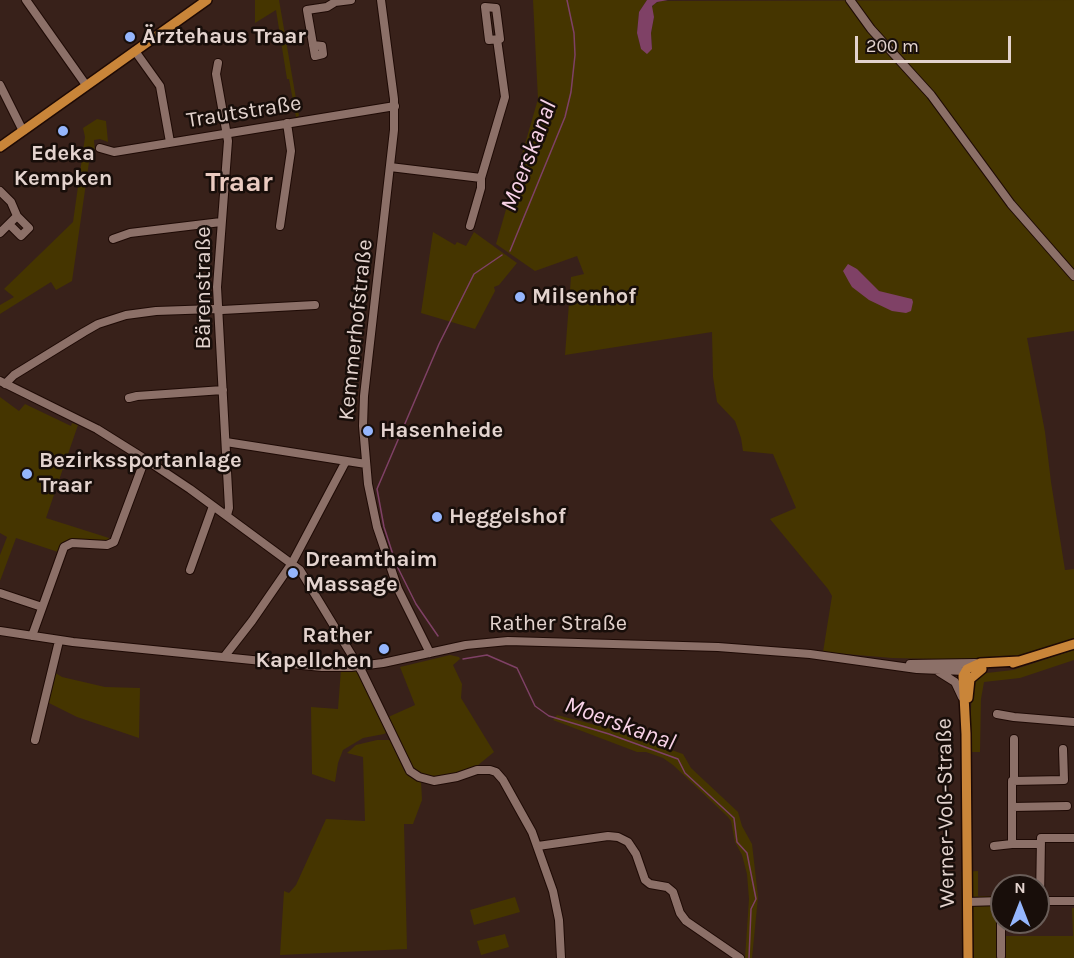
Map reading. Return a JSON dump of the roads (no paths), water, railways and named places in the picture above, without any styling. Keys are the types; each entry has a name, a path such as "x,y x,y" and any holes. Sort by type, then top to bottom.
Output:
{"main road":[{"path":"0,147 207,0"},
{"name":"Rather Straße","path":"981,666 1005,666 1074,645"},
{"path":"966,671 981,666"},
{"name":"Werner-Voß-Straße","path":"966,671 968,958"}],"street":[{"path":"26,0 86,86"},
{"path":"313,45 307,10 351,0"},
{"name":"Kemmerhofstraße","path":"381,0 394,106 390,168 363,409 366,464 377,527 389,566 430,653"},
{"path":"850,0 871,29 931,95 1018,213 1074,276"},
{"path":"470,226 481,188 481,178 505,97 497,39"},
{"path":"135,51 160,86 170,142"},
{"name":"Bärenstraße","path":"218,63 216,74 228,141 217,273 229,508 227,515"},
{"path":"0,85 23,130"},
{"name":"Trautstraße","path":"100,148 114,152 394,106"},
{"path":"280,226 291,151 287,123"},
{"path":"390,168 481,178"},
{"path":"0,191 11,202 17,216 29,228 21,236 9,224"},
{"path":"0,233 17,216"},
{"path":"113,239 130,234 221,222"},
{"path":"2,382 84,332 111,319 156,311 315,305"},
{"path":"2,382 97,429 227,515 292,563 305,576 358,666 410,771 418,777 434,781 448,780 482,770 496,772 526,820 538,846 557,907 561,958"},
{"path":"129,398 223,390"},
{"path":"226,442 366,464"},
{"path":"32,636 66,545 76,542 107,545 114,542 145,459"},
{"path":"224,657 292,563 346,461"},
{"path":"190,570 213,506"},
{"path":"0,592 42,607"},
{"name":"Rather Straße","path":"0,631 59,641 312,666 358,666 394,662 490,642 755,649 932,670 966,671 981,666"},
{"path":"35,740 59,641"},
{"name":"Rather Straße","path":"894,665 966,671"},
{"name":"Rather Straße","path":"932,670 948,676 957,684 965,712"},
{"path":"997,714 1074,722"},
{"path":"1012,844 1011,781 1014,780 1014,739"},
{"path":"1014,780 1064,780 1064,749"},
{"path":"1011,807 1067,806"},
{"path":"538,846 608,836 618,837 628,842 636,854 645,880 650,884 667,887 677,898 680,913 686,921 740,958"},
{"path":"994,846 1074,838"},
{"path":"1040,874 1041,841"},
{"path":"967,902 990,901"},
{"path":"1050,901 1074,901"},
{"path":"1001,934 1001,956"}],"waterway":[{"name":"Moerskanal","path":"510,251 565,117 571,92 575,55 574,33 567,0"},
{"name":"Moerskanal","path":"438,636 416,604 396,564 384,527 377,489 439,344 474,274 502,255"},
{"name":"Moerskanal","path":"463,659 487,655 517,668 535,706 549,716 609,734 678,759 685,773 734,818 737,842 747,853 756,899 751,909 749,958"}],"place":[{"name":"Ärztehaus Traar","path":"130,37"},
{"name":"Edeka Kempken","path":"63,131"},
{"name":"Milsenhof","path":"520,297"},
{"name":"Hasenheide","path":"368,431"},
{"name":"Bezirkssportanlage Traar","path":"27,474"},
{"name":"Heggelshof","path":"437,517"},
{"name":"Dreamthaim Massage","path":"293,573"},
{"name":"Rather Kapellchen","path":"384,649"}],"district":[{"name":"Traar","path":"239,183"}]}
